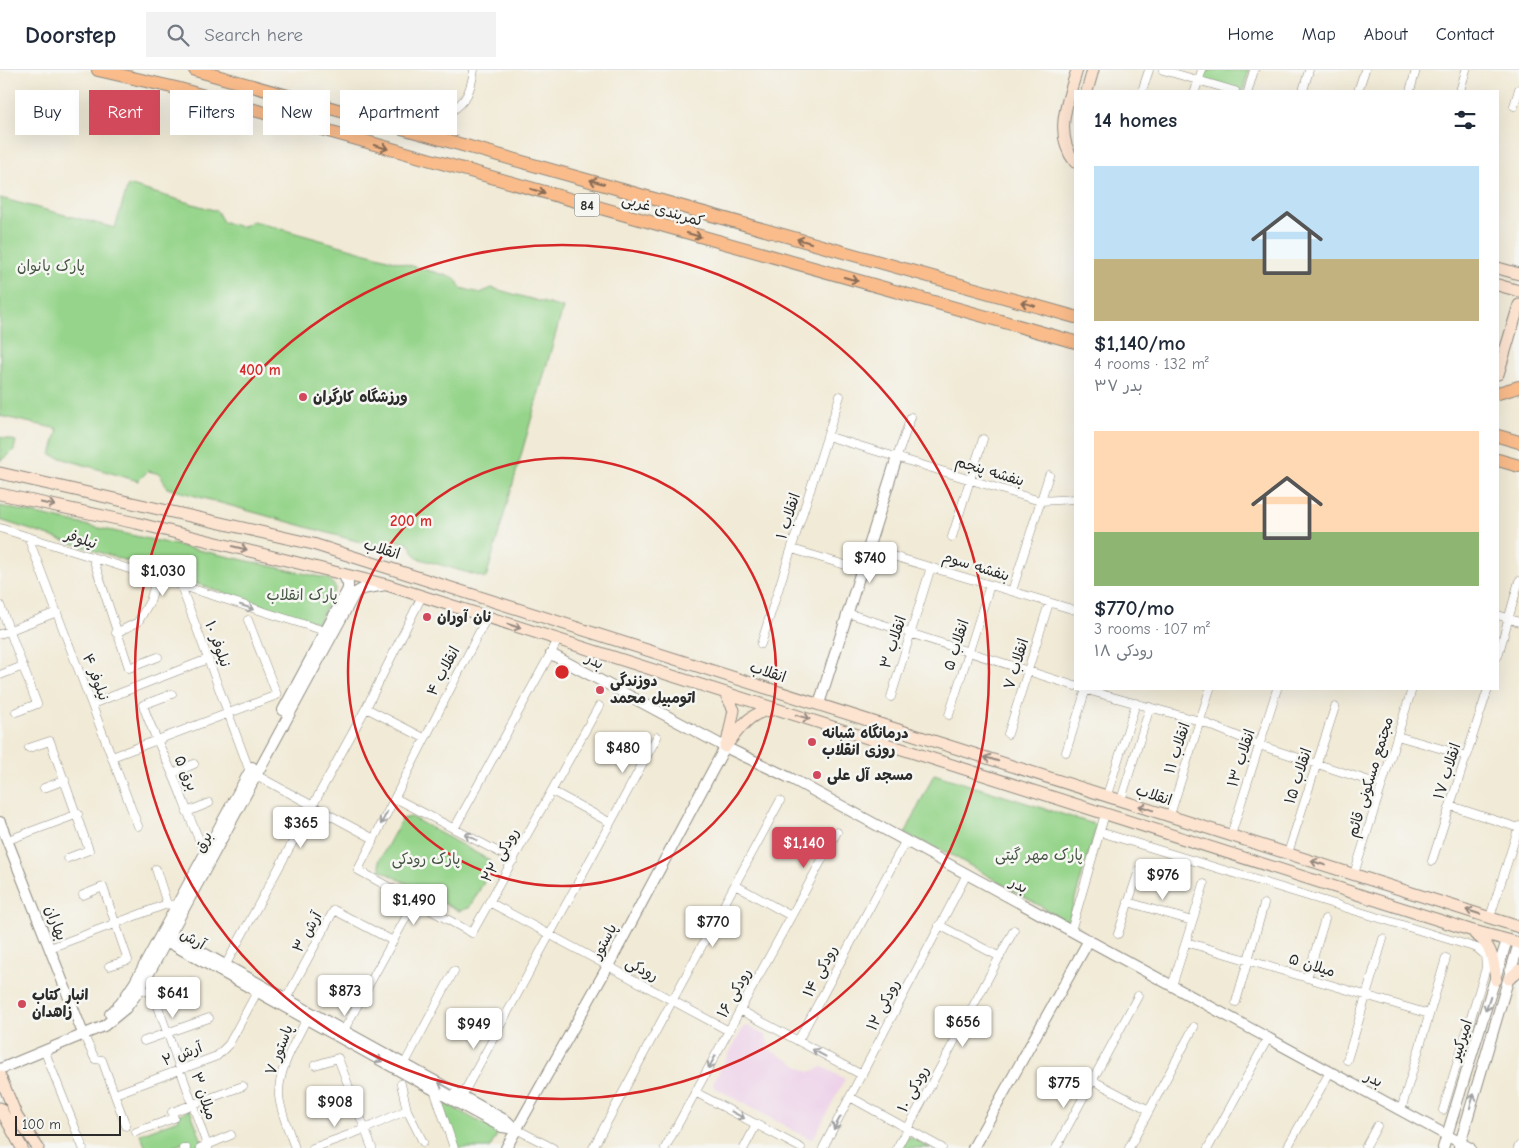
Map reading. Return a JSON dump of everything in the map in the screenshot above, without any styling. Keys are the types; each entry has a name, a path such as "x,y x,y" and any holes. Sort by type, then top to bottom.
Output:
{"highway":[{"name":"کمربندی غربی","path":"98,70 176,88 1074,342"},
{"name":"کمربندی غربی","path":"195,70 1074,317"},
{"path":"1499,393 1519,387"},
{"path":"1499,436 1519,442"},
{"path":"1499,460 1519,466"}],"main road":[{"path":"1074,159 1066,145 1062,126 1077,70"},
{"path":"1086,90 1093,70"},
{"path":"1499,268 1519,274"},
{"path":"1499,285 1519,291"},
{"path":"1499,371 1519,305"},
{"name":"انقلاب","path":"0,473 313,544 1519,927"},
{"path":"0,494 136,523 387,585 1470,930 1519,943"},
{"path":"136,523 142,504"},
{"path":"725,693 734,710 726,747"},
{"path":"726,747 750,717 762,710 778,710"},
{"path":"1196,843 1201,826"},
{"path":"1470,930 1485,941 1491,950 1496,980"},
{"path":"1508,979 1519,970"},
{"path":"0,1076 17,1117 38,1148"},
{"path":"0,1108 22,1148"}],"street":[{"path":"457,108 467,97 474,70"},
{"path":"1142,90 1149,70"},
{"path":"1163,70 1232,90"},
{"path":"1196,90 1202,70"},
{"path":"1248,90 1254,70"},
{"path":"1303,90 1309,70"},
{"path":"1358,90 1365,70"},
{"path":"1410,90 1416,70"},
{"path":"1460,90 1466,70"},
{"path":"1514,106 1519,89"},
{"name":"انقلاب ۱","path":"761,644 840,396"},
{"path":"819,704 911,417"},
{"name":"بنفشه پنجم","path":"827,436 1040,501 1074,499"},
{"path":"952,536 983,439"},
{"path":"1012,592 1049,475"},
{"name":"نیلوفر","path":"0,528 328,633"},
{"name":"نیلوفر ۴","path":"28,537 138,826"},
{"path":"792,549 862,570"},
{"name":"بنفشه سوم","path":"869,549 1074,610"},
{"path":"93,558 129,668 158,657"},
{"name":"انقلاب ۳","path":"891,696 931,567"},
{"name":"برق","path":"0,1069 44,1052 116,1018 141,988 166,937 328,633 348,589 348,584 343,574"},
{"path":"116,633 138,622 147,607 157,578"},
{"path":"1499,653 1519,581"},
{"name":"برق","path":"0,1062 83,1033 121,1003 166,937 172,906 253,773 283,710 328,633 354,593 362,589 387,585"},
{"name":"انقلاب ۵","path":"949,714 990,585"},
{"name":"نیلوفر ۱۰","path":"181,586 228,713 253,773"},
{"path":"225,966 366,708 422,596"},
{"name":"انقلاب ۷","path":"1008,734 1049,602"},
{"path":"0,606 37,704 16,712"},
{"path":"0,634 56,612"},
{"path":"847,613 1074,686"},
{"path":"1499,615 1519,622"},
{"name":"انقلاب ۴","path":"415,901 358,870 487,617"},
{"path":"248,620 283,710"},
{"path":"454,829 558,640"},
{"name":"بدر","path":"550,654 906,840 1401,1110 1459,1145 1470,1148"},
{"path":"92,704 208,659"},
{"path":"0,675 23,666"},
{"path":"1066,752 1085,690"},
{"path":"1089,690 1200,721 1259,745 1382,785"},
{"name":"انقلاب ۱۱","path":"1170,816 1210,690"},
{"name":"انقلاب ۱۳","path":"1230,835 1277,690"},
{"name":"مجتمع مسکونی قائم","path":"1354,874 1412,690"},
{"name":"انقلاب ۱۷","path":"1432,861 1488,690"},
{"name":"برق ۵","path":"172,694 143,705 156,740 205,851"},
{"path":"112,757 277,695"},
{"path":"1106,795 1136,703"},
{"name":"رودکی ۲۲","path":"415,901 472,933 599,706"},
{"path":"1121,800 1150,707"},
{"name":"انقلاب ۱۵","path":"1288,853 1335,707"},
{"path":"366,708 424,738"},
{"path":"1397,736 1467,756"},
{"path":"462,1096 609,822 657,737"},
{"path":"29,748 50,741 78,814 89,850 68,858"},
{"name":"پاستور","path":"506,1148 608,966 726,747"},
{"path":"172,773 194,764"},
{"path":"253,773 374,839"},
{"path":"44,788 65,780"},
{"path":"552,791 609,822"},
{"path":"395,798 514,860"},
{"path":"593,1148 780,801"},
{"path":"187,812 209,804"},
{"path":"1451,806 1519,827 1490,918"},
{"path":"8,840 78,814"},
{"path":"1071,931 1105,814"},
{"name":"بهاران","path":"0,822 83,1033"},
{"name":"رودکی ۱۶","path":"665,1148 837,832"},
{"path":"1100,832 1477,948 1485,954 1486,968 1443,1110"},
{"name":"رودکی ۱۴","path":"798,1041 906,840"},
{"path":"50,948 115,924 172,906 156,870"},
{"path":"1118,934 1139,870"},
{"name":"رودکی ۱۲","path":"823,1148 967,874"},
{"path":"1172,986 1204,884"},
{"path":"735,886 791,916"},
{"path":"83,895 103,887 128,960 109,966"},
{"path":"344,1030 415,901"},
{"name":"رودکی","path":"489,902 729,1031"},
{"path":"1128,902 1192,921"},
{"path":"1236,1002 1264,904"},
{"name":"آرش ۳","path":"286,999 334,910 393,941"},
{"path":"1307,978 1325,919"},
{"path":"939,925 1000,957"},
{"name":"رودکی ۱۰","path":"896,1148 1014,930"},
{"name":"آرش","path":"166,937 225,966 259,989 286,999 308,1016 344,1030 405,1063 507,1121 516,1129 553,1148"},
{"name":"آرش","path":"166,937 308,1016 434,1090 502,1127 516,1129"},
{"path":"1347,1060 1383,939"},
{"path":"973,1148 1088,940"},
{"name":"امیرکبیر","path":"1443,1148 1507,940"},
{"name":"میلان ۵","path":"1186,942 1429,1014"},
{"name":"امیرکبیر","path":"1459,1145 1519,943"},
{"path":"1401,1110 1446,958"},
{"path":"405,1063 454,971"},
{"path":"141,988 154,995 192,982"},
{"name":"آرش ۲","path":"115,1094 216,1056 229,1044 259,989"},
{"name":"میلان ۳","path":"154,995 205,1147"},
{"path":"1056,1148 1138,996"},
{"path":"740,1010 862,1075"},
{"name":"پاستور ۷","path":"295,1148 282,1111 280,1088 288,1057 308,1016"},
{"path":"144,1041 209,1018"},
{"path":"1129,1148 1194,1027"},
{"path":"83,1033 95,1059 102,1060 126,1126"},
{"path":"1208,1148 1268,1038"},
{"path":"44,1052 83,1148"},
{"path":"315,1065 338,1058 372,1148"},
{"path":"1287,1148 1330,1072"},
{"path":"1092,1080 1149,1110"},
{"path":"401,1084 407,1110 423,1142"},
{"path":"136,1132 174,1118 172,1112 243,1086"},
{"path":"434,1090 454,1148"},
{"path":"695,1092 801,1148"},
{"path":"328,1102 352,1094"},
{"path":"850,1098 942,1148"},
{"path":"313,1148 365,1129 407,1110"},
{"path":"744,1148 756,1125"},
{"path":"1365,1148 1377,1126"},
{"path":"205,1147 231,1135"}],"shaded area":[{"path":"748,1026 766,1036 770,1050 809,1072 823,1067 845,1079 814,1137 809,1139 714,1087 713,1083 743,1028"}],"green space":[{"path":"1206,70 1249,70 1243,90 1204,80"},
{"name":"ورزشگاه کارگران","path":"128,185 217,211 223,222 242,227 253,221 455,278 461,288 480,293 492,288 563,308 486,578 417,558 409,544 391,539 378,547 167,488 160,474 148,471 138,481 51,455 58,429 0,416 0,198 115,228"},
{"path":"0,437 16,441 14,450 0,461"},
{"name":"پارک انقلاب","path":"0,506 329,579 336,588 318,623 0,520"},
{"name":"پارک مهر گیتی","path":"934,774 1097,825 1068,922 950,854 905,834"},
{"name":"پارک رودکی","path":"411,817 489,860 491,870 469,908 459,911 381,870 379,861 402,819"},
{"path":"445,1103 498,1133 490,1148 456,1148 441,1105"},
{"path":"190,1110 203,1144 189,1148 186,1142 170,1148 146,1148 140,1134 178,1120 177,1115"},
{"path":"909,1136 930,1148 902,1148"}],"place":[{"name":"ورزشگاه کارگران","path":"303,397"},
{"name":"نان آوران","path":"427,617"},
{"name":"دوزندگی اتومبیل محمد","path":"600,690"},
{"name":"درمانگاه شبانه روزی انقلاب","path":"812,742"},
{"name":"مسجد آل علی","path":"817,775"},
{"name":"انبار کتاب زاهدان","path":"22,1004"}],"park label":[{"name":"پارک بانوان","path":"51,266"}]}
